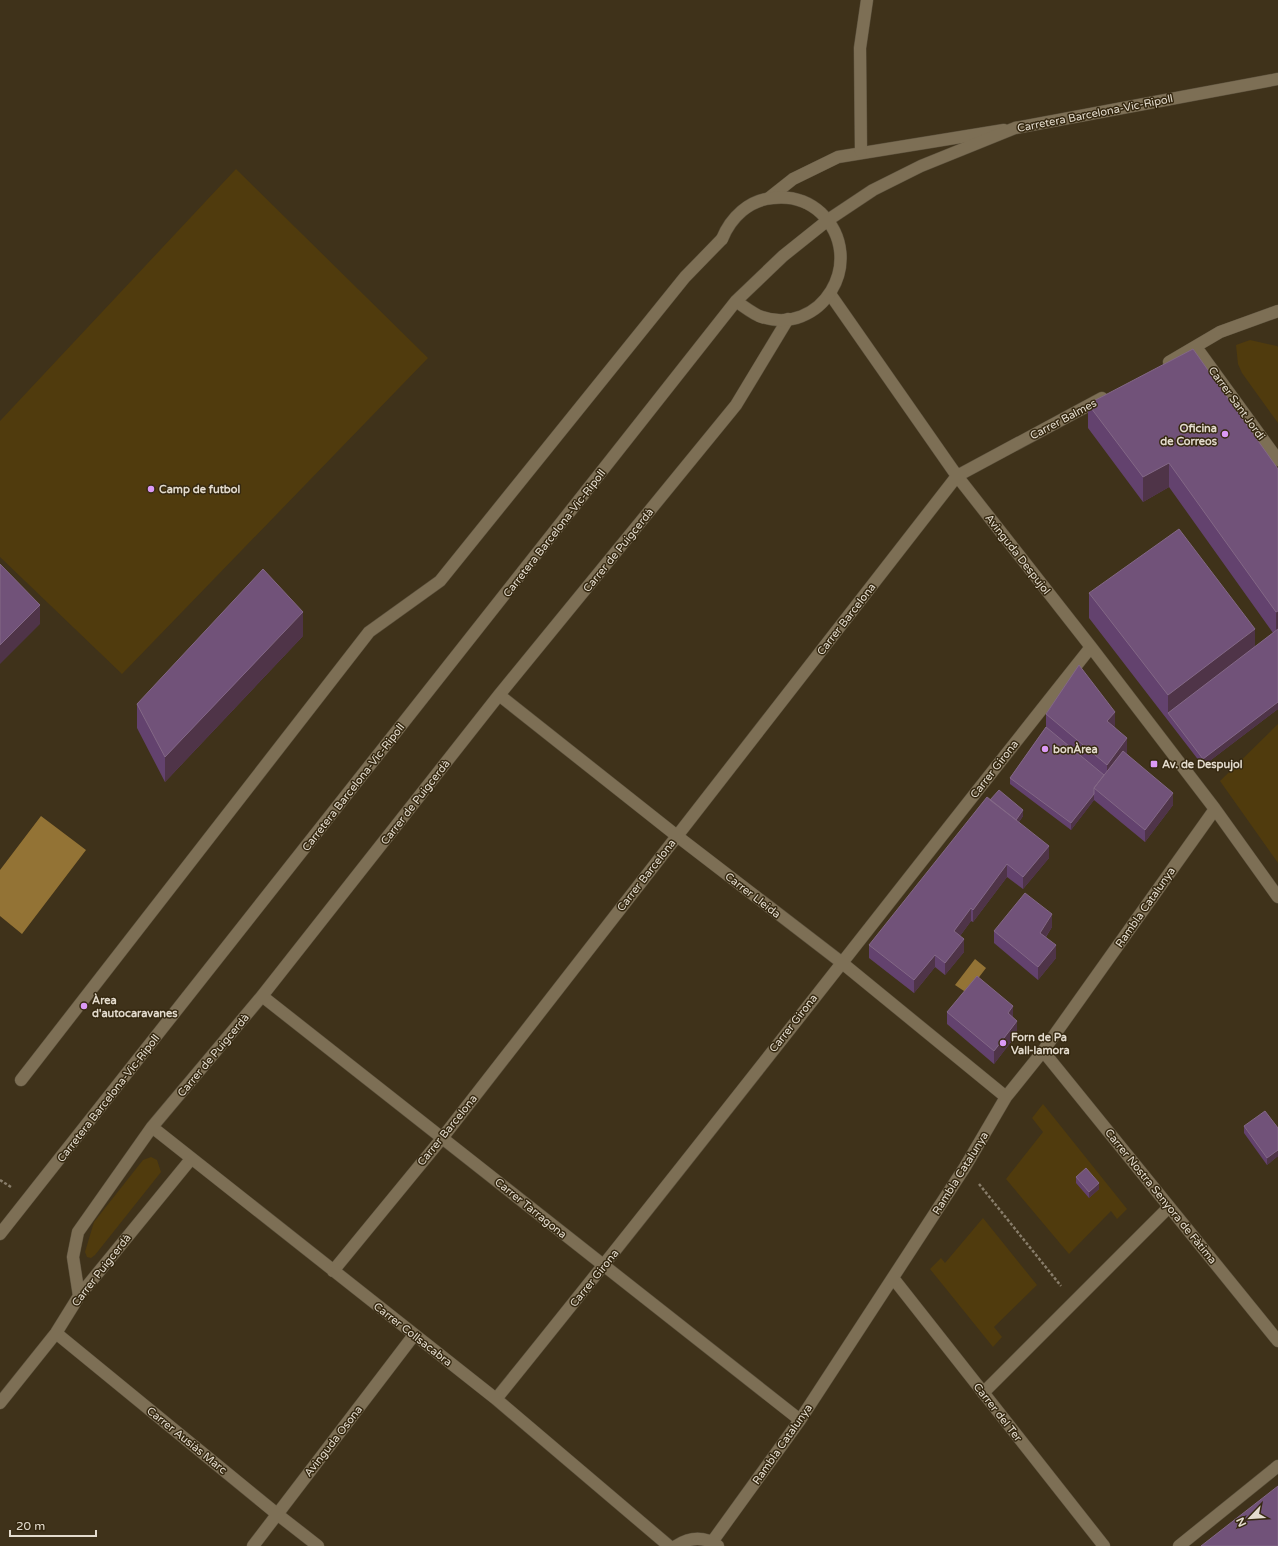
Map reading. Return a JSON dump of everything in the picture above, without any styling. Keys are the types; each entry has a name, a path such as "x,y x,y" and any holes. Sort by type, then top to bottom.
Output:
{"street":[{"path":"861,152 860,48 867,0"},
{"name":"Carretera Barcelona-Vic-Ripoll","path":"0,1234 736,301 783,256 828,220 873,190 921,166 1015,128 1278,79"},
{"path":"769,198 794,179 838,157 861,152 1015,128"},
{"path":"21,1080 369,632 440,581 685,277 722,239 726,229 740,212 758,201 782,197 808,203 828,220 836,234 841,249 841,264 837,280 830,294 819,306 804,315 788,319 774,319 760,316 748,310 736,301"},
{"name":"Avinguda Despujol","path":"830,294 957,476 1215,809 1278,897"},
{"path":"1160,366 1196,347 1220,332 1278,311"},
{"name":"Carrer de Puigcerdà","path":"79,1296 73,1257 78,1232 152,1127 262,996 499,695 736,406 788,319"},
{"name":"Carrer Sant Jordi","path":"1196,347 1278,460"},
{"name":"Carrer Balmes","path":"957,476 1112,393"},
{"name":"Carrer Barcelona","path":"333,1271 443,1137 957,476"},
{"name":"Carrer Girona","path":"496,1399 604,1266 841,962 1091,647"},
{"name":"Carrer Lleida","path":"499,695 677,836 841,962 1006,1097"},
{"name":"Rambla Catalunya","path":"715,1544 800,1420 966,1168 1006,1097 1043,1051 1215,809"},
{"name":"Carrer Tarragona","path":"262,996 443,1137 800,1420"},
{"name":"Carrer Nostra Senyora de Fàtima","path":"1043,1051 1278,1341"},
{"name":"Carrer Collsacabra","path":"152,1127 496,1399 669,1546"},
{"name":"Carrer Puigcerdà","path":"0,1403 56,1333 79,1296 191,1159"},
{"path":"983,1393 1169,1207"},
{"name":"Carrer del Ter","path":"893,1278 1104,1546"},
{"name":"Carrer Ausiàs Marc","path":"56,1333 318,1546"},
{"name":"Avinguda Osona","path":"253,1546 414,1335"},
{"path":"1179,1546 1278,1466"},
{"path":"676,1546 684,1541 698,1538 715,1544"}],"path":[{"path":"966,1168 1074,1302"}],"shaded area":[{"name":"Camp de futbol","path":"236,169 428,358 122,674 0,557 0,421"},
{"path":"1250,340 1278,347 1278,423 1242,373 1238,364 1236,345"},
{"path":"1278,724 1278,863 1220,781"},
{"path":"41,816 86,850 22,934 0,916 0,870"},
{"path":"975,959 986,968 967,993 955,985"},
{"path":"1043,1104 1127,1209 1117,1219 1111,1211 1069,1254 1006,1179 1043,1132 1032,1118"},
{"path":"151,1157 157,1160 161,1172 95,1255 91,1258 87,1257 85,1252 94,1222 143,1160"},
{"path":"983,1218 1037,1285 994,1327 1002,1337 993,1347 930,1269 941,1258 945,1263"}],"building":[{"path":"1193,349 1278,469 1278,611 1276,612 1169,463 1143,477 1088,404"},
{"path":"1179,529 1255,629 1168,695 1089,593"},
{"path":"0,564 40,605 0,645"},
{"path":"263,569 303,612 165,757 137,704"},
{"path":"1278,629 1278,702 1203,759 1168,713"},
{"path":"1079,665 1115,712 1107,721 1127,738 1107,765 1046,714"},
{"path":"1046,727 1104,775 1094,788 1094,794 1071,823 1010,778"},
{"path":"1123,751 1173,793 1145,830 1094,788"},
{"path":"999,790 1023,810 1016,820 990,800"},
{"path":"987,797 1049,846 1023,877 1007,864 973,910 971,908 954,931 964,939 945,963 935,955 914,980 869,945"},
{"path":"1025,893 1052,914 1040,933 1056,945 1038,967 994,931"},
{"path":"977,976 1013,1006 1008,1013 1017,1021 994,1051 947,1012"},
{"path":"1265,1111 1278,1128 1278,1150 1267,1158 1244,1126"},
{"path":"1086,1168 1099,1183 1089,1192 1076,1177"},
{"path":"1278,1486 1278,1546 1201,1546"}],"place":[{"name":"Oficina de Correos","path":"1225,434"},
{"name":"Camp de futbol","path":"151,489"},
{"name":"bonÀrea","path":"1045,749"},
{"name":"Av. de Despujol","path":"1154,764"},
{"name":"Àrea d'autocaravanes","path":"84,1006"},
{"name":"Forn de Pa Vall-lamora","path":"1003,1043"}]}
